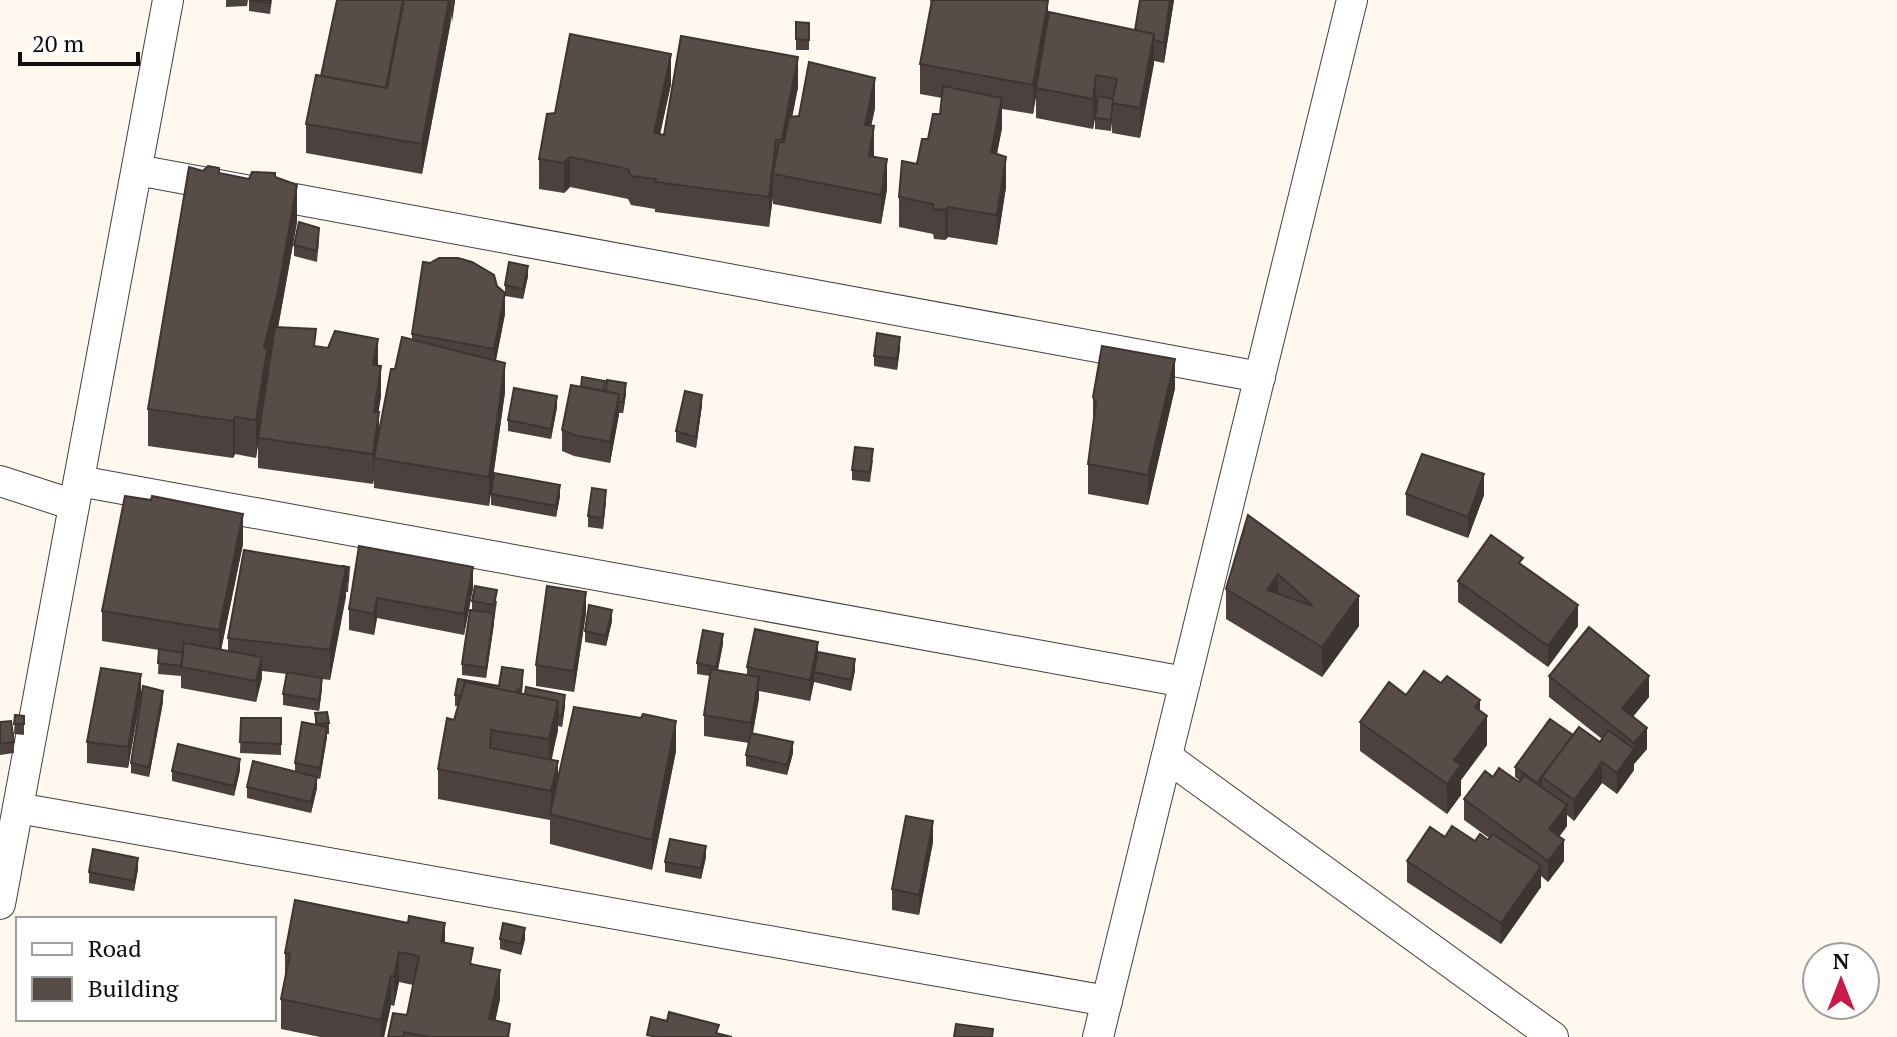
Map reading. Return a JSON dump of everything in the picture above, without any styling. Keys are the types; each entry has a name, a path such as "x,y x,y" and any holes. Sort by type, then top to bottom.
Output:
{"street":[{"path":"0,904 168,0"},
{"path":"1098,1037 1352,0"},
{"path":"137,170 1260,377"},
{"path":"0,481 1185,682"},
{"path":"1167,757 1553,1037"},
{"path":"18,808 1107,1001"}],"building":[{"path":"337,0 403,0 386,88 321,76"},
{"path":"404,0 449,0 422,144 306,124 316,75 387,88"},
{"path":"932,0 1048,1 1033,85 920,64"},
{"path":"1140,0 1170,0 1164,43 1154,40 1154,34 1135,30"},
{"path":"1049,12 1154,34 1140,108 1112,103 1117,79 1096,75 1093,99 1036,88"},
{"path":"796,22 809,23 809,40 796,39"},
{"path":"570,34 671,54 654,133 664,135 681,36 798,57 782,139 776,140 769,197 655,182 656,179 631,176 628,169 570,157 564,163 539,159 547,114 555,113"},
{"path":"809,62 875,78 865,125 874,126 869,156 887,159 881,195 773,174 779,142 784,142 789,117 799,116"},
{"path":"943,86 1002,98 991,152 1006,157 997,215 948,207 945,210 934,209 933,204 899,197 902,161 917,164 922,139 928,139 933,114 940,114"},
{"path":"1098,96 1113,99 1111,120 1095,118"},
{"path":"208,166 219,168 219,173 249,179 252,172 275,173 275,177 297,185 278,291 264,347 267,350 256,420 235,417 233,421 148,409 189,167 203,171"},
{"path":"299,222 319,228 317,251 294,245"},
{"path":"439,258 472,262 494,275 497,286 505,293 494,349 412,334 423,262 430,263"},
{"path":"509,262 528,266 523,289 505,285"},
{"path":"275,327 316,329 314,346 328,348 335,331 378,339 373,365 381,366 374,412 379,412 373,454 258,438"},
{"path":"877,333 900,337 897,359 874,356"},
{"path":"402,337 505,363 489,477 374,458 391,369 395,369"},
{"path":"1102,346 1175,359 1148,475 1088,464 1096,403 1093,397"},
{"path":"582,377 605,381 604,391 581,387"},
{"path":"607,380 626,383 623,402 619,402 619,394 606,392"},
{"path":"571,385 619,394 610,442 562,430"},
{"path":"514,388 557,396 551,429 508,420"},
{"path":"685,391 702,395 696,437 676,431"},
{"path":"855,447 873,449 870,472 852,470"},
{"path":"1422,454 1484,474 1468,517 1406,494"},
{"path":"494,473 560,485 556,506 491,494"},
{"path":"592,488 606,490 603,518 588,516"},
{"path":"125,496 151,500 152,496 243,514 219,630 102,611"},
{"path":"1248,515 1359,596 1322,647 1226,589","holes":["1278,574 1313,606 1267,590"]},
{"path":"1491,535 1523,558 1519,563 1578,605 1548,646 1458,581"},
{"path":"359,546 473,567 464,614 377,598 374,614 349,609"},
{"path":"244,550 346,567 330,650 228,638"},
{"path":"475,586 497,590 494,605 472,601"},
{"path":"547,586 586,592 574,671 536,665"},
{"path":"589,605 612,610 606,636 585,631"},
{"path":"470,610 494,613 486,668 462,664"},
{"path":"1589,627 1649,676 1622,708 1647,728 1634,743 1549,676"},
{"path":"755,629 818,642 810,680 747,667"},
{"path":"703,630 723,634 716,667 697,663"},
{"path":"184,643 262,657 256,681 181,667"},
{"path":"159,649 183,653 181,666 158,663"},
{"path":"818,652 855,659 851,680 814,672"},
{"path":"502,667 523,670 521,690 518,689 517,693 465,682 461,696 455,695 458,679 499,686"},
{"path":"101,668 141,674 128,747 87,742"},
{"path":"711,669 759,677 751,723 704,715"},
{"path":"1424,671 1441,683 1447,676 1480,700 1475,707 1487,716 1454,760 1461,765 1447,784 1360,722 1389,682 1406,695"},
{"path":"287,672 322,678 319,700 283,694"},
{"path":"465,682 558,701 549,739 491,730 490,748 558,761 551,791 438,769 447,718 454,720"},
{"path":"143,686 163,691 149,767 131,763"},
{"path":"526,687 565,695 562,716 558,716 558,701 525,694"},
{"path":"574,707 641,718 643,714 676,721 652,840 550,814"},
{"path":"327,712 329,723 317,724 315,713"},
{"path":"15,715 24,716 24,724 14,724"},
{"path":"241,718 281,718 281,744 240,742"},
{"path":"1550,719 1573,735 1537,783 1515,767"},
{"path":"11,721 14,742 0,744 0,722"},
{"path":"302,722 327,727 320,768 295,763"},
{"path":"1579,727 1600,742 1608,730 1634,749 1617,773 1602,762 1574,800 1542,777"},
{"path":"751,733 793,742 787,765 746,755"},
{"path":"178,744 240,759 234,786 172,771"},
{"path":"253,761 317,777 311,802 247,787"},
{"path":"1499,768 1519,782 1524,775 1567,805 1549,829 1564,840 1548,861 1464,799 1485,771 1493,777"},
{"path":"906,816 933,821 919,895 892,889"},
{"path":"1452,826 1475,841 1480,834 1488,840 1493,834 1541,866 1501,923 1407,861 1430,827 1445,837"},
{"path":"670,839 706,846 701,868 665,862"},
{"path":"93,849 138,858 134,881 89,872"},
{"path":"295,900 408,923 409,916 445,923 441,942 473,948 470,964 500,970 489,1019 510,1024 508,1037 429,1037 404,1032 403,1037 388,1037 393,1013 407,1015 419,956 399,952 381,1020 281,999 290,954 285,953"},
{"path":"503,923 525,928 521,944 500,939"},
{"path":"669,1012 719,1025 716,1033 732,1037 647,1035 651,1017 667,1021"},
{"path":"956,1024 993,1029 992,1037 954,1037"}]}
